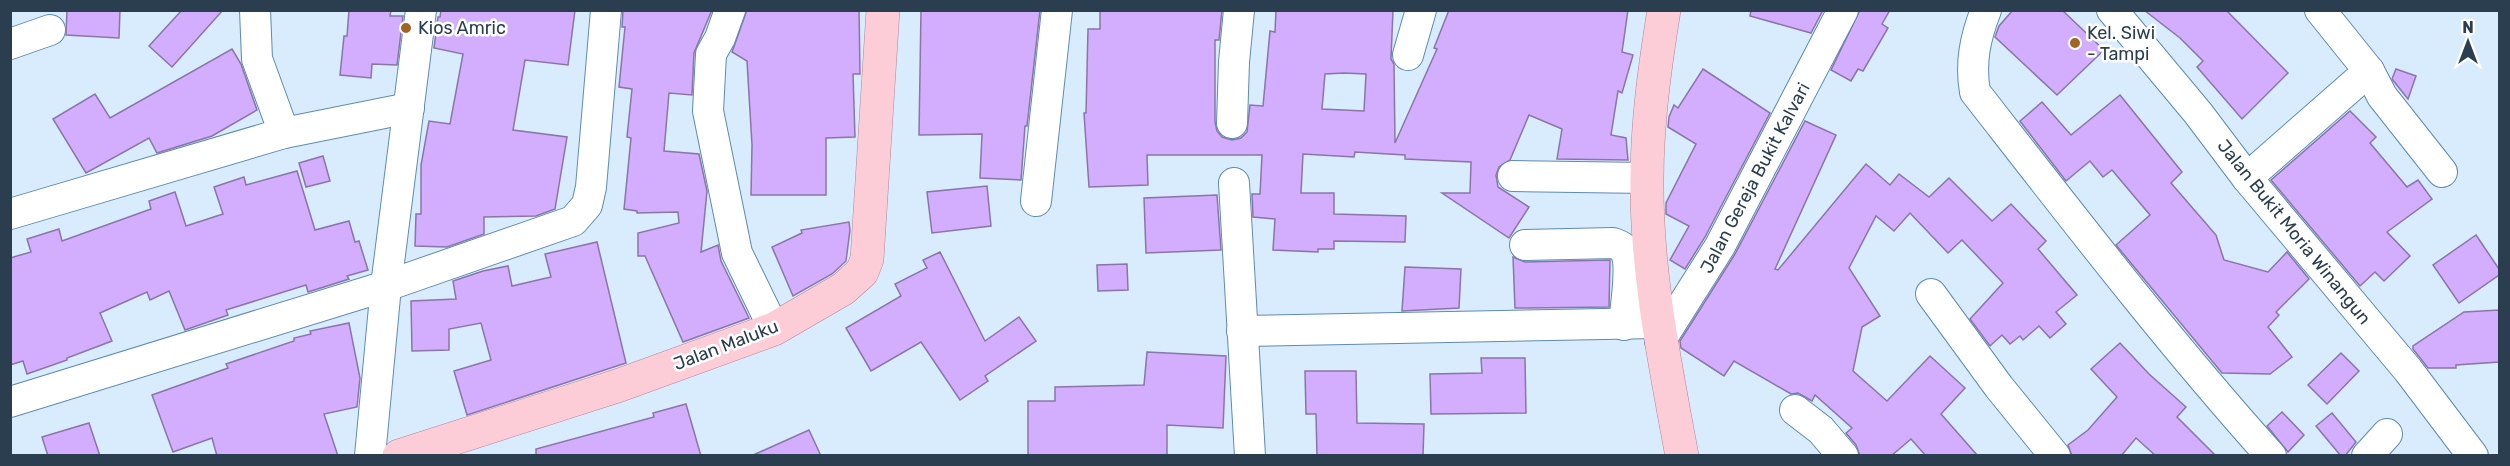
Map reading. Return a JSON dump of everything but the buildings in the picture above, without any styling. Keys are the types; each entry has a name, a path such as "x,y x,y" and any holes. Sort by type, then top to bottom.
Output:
{"main road":[{"name":"Jalan Maluku","path":"399,456 620,385 774,329 843,289 857,277 865,265 883,10"},
{"path":"1664,10 1653,83 1647,178 1659,332 1682,456"}],"street":[{"path":"255,10 256,59 284,132"},
{"path":"370,456 386,286 421,10"},
{"path":"10,402 386,286 573,221 587,205 591,188 606,10"},
{"path":"730,10 720,38 711,54 708,111 738,253 774,329"},
{"path":"1036,201 1058,10"},
{"path":"1232,123 1239,10"},
{"path":"1408,55 1421,10"},
{"name":"Jalan Gereja Bukit Kalvari","path":"1659,332 1704,275 1746,200 1843,10"},
{"path":"1986,10 1973,52 1971,72 1975,92 2131,292 2208,386 2271,456"},
{"name":"Jalan Bukit Moria Winangun","path":"2112,10 2198,112 2247,178 2408,370 2473,456"},
{"path":"2320,10 2369,71 2382,96 2442,172"},
{"path":"10,44 50,30"},
{"path":"2247,178 2369,71"},
{"path":"10,214 284,132 409,108"},
{"path":"1513,176 1647,178"},
{"path":"1234,183 1250,456"},
{"path":"1525,245 1613,243 1622,246 1627,253 1628,266 1624,325"},
{"path":"1931,294 1999,387 2055,456"},
{"path":"1242,331 1624,325 1659,332"},
{"path":"1795,410 1821,430 1843,456"},
{"path":"2367,456 2387,434"}],"place":[{"name":"Kios Amric","path":"406,28"},
{"name":"Kel. Siwi - Tampi","path":"2075,43"}]}
